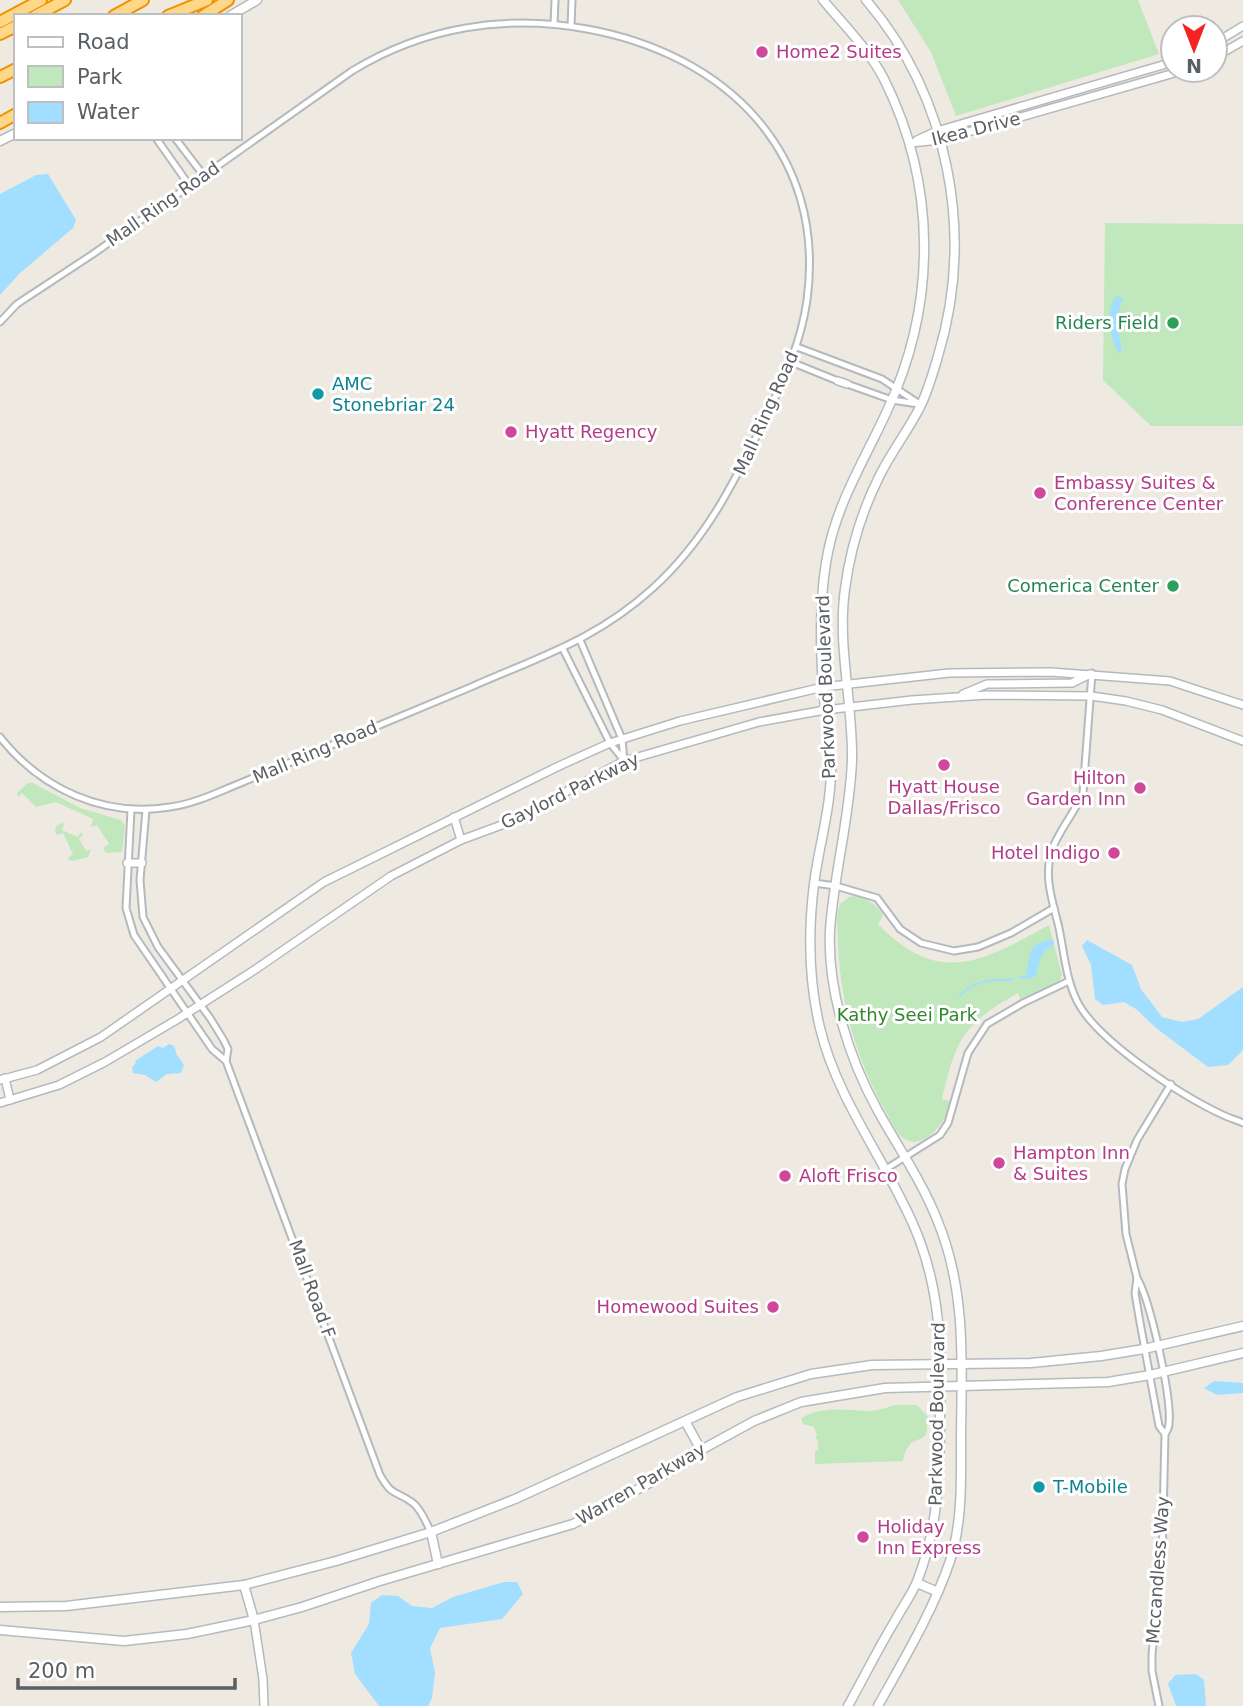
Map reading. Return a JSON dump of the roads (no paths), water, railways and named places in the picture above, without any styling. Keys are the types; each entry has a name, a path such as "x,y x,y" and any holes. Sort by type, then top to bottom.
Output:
{"highway":[{"path":"15,14 41,0"},
{"path":"39,14 65,0"},
{"path":"118,14 143,0"},
{"path":"173,14 206,0"},
{"path":"206,14 228,0"}],"main road":[{"path":"233,14 257,0"},
{"name":"Parkwood Boulevard","path":"823,0 859,42 883,77 910,143 922,196 925,236 924,283 916,333 892,400 850,485 829,546 822,597 823,687 830,738 830,792 810,918 811,976 820,1030 844,1093 916,1231 931,1273 939,1312 941,1387 938,1506 917,1583 848,1706"},
{"name":"Parkwood Boulevard","path":"866,0 895,37 916,75 937,131 954,207 956,255 945,334 921,405 879,476 861,523 845,588 842,647 852,762 830,935 831,964 839,1014 877,1110 906,1158 939,1222 960,1305 961,1474 958,1524 952,1556 938,1592 878,1706"},
{"name":"Warren Parkway","path":"0,1608 66,1606 244,1585 336,1561 431,1532 515,1499 758,1389 811,1374 872,1365 1031,1363 1144,1349 1243,1326"},
{"name":"Warren Parkway","path":"0,1630 124,1641 187,1634 254,1620 573,1524 659,1478 701,1450 754,1421 801,1402 863,1390 1084,1384 1150,1376 1243,1353"},
{"path":"685,1421 701,1450"},
{"path":"431,1532 438,1564"},
{"path":"917,1583 938,1592"},
{"path":"244,1585 254,1620"}],"street":[{"path":"554,24 555,0"},
{"path":"571,26 572,0"},
{"name":"Mall Ring Road","path":"0,322 17,304 93,254 352,71 384,53 436,33 472,26 524,22 571,26 640,43 692,64 728,90 763,126 787,166 802,207 806,231 807,298 796,347 738,476 702,534 654,588 615,618 580,640 215,794 177,806 131,810 104,806 78,797 52,784 26,765 0,737"},
{"name":"Ikea Drive","path":"910,143 937,131 1159,66"},
{"name":"Ikea Drive","path":"910,143 940,140 1159,78"},
{"path":"1059,94 1062,106"},
{"path":"157,140 190,185"},
{"path":"177,140 204,176"},
{"path":"796,347 881,379 921,405"},
{"path":"791,362 892,400 921,405"},
{"path":"580,640 622,739 624,761"},
{"path":"563,649 610,743 624,761"},
{"name":"Gaylord Parkway","path":"2,1079 37,1070 101,1037 324,882 610,743 680,721 823,687 948,673 1092,673 1170,681 1243,705"},
{"path":"956,697 987,684 1072,683 1092,673 1083,793 1075,812 1052,849 1047,883 1069,981 1087,1018 1112,1043 1171,1084 1224,1116 1241,1121"},
{"name":"Gaylord Parkway","path":"0,1103 75,1078 201,1005 391,876 461,841 508,823 624,761 760,722 825,709 956,697 1091,696 1126,701 1162,710 1243,741"},
{"name":"Mall Road F","path":"131,810 126,908 134,935 212,1049 226,1061 380,1475 388,1489 414,1504 431,1532"},
{"name":"Mall Road F","path":"146,810 142,863 143,916 159,947 201,1005 228,1049 226,1061"},
{"path":"454,817 461,841"},
{"path":"127,863 142,863"},
{"path":"814,883 836,886 877,898 900,929 921,943 954,951 978,947 1012,933 1054,908"},
{"path":"886,1169 940,1135 948,1123 968,1053 987,1024 1069,981"},
{"path":"2,1079 10,1100"},
{"path":"1137,1279 1126,1234 1122,1184 1137,1140 1171,1084"},
{"name":"Mccandless Way","path":"1137,1279 1144,1290 1164,1372 1170,1425 1165,1434 1162,1562 1152,1654 1152,1671 1159,1706"},
{"name":"Mccandless Way","path":"1137,1279 1135,1293 1144,1349 1159,1426 1165,1434"},
{"path":"254,1620 263,1679 264,1706"}],"water":[{"path":"48,174 76,220 73,228 19,274 0,295 0,194 36,175"},
{"path":"1117,296 1123,299 1116,319 1122,350 1119,353 1113,341 1109,317"},
{"path":"1053,939 1054,945 1043,954 1036,976 1029,979 1025,977 1033,948"},
{"path":"1087,940 1132,965 1141,989 1162,1017 1182,1022 1198,1019 1243,987 1243,1050 1228,1065 1208,1067 1156,1028 1136,1009 1124,1002 1103,1005 1095,999 1091,965 1082,946"},
{"path":"169,1044 174,1046 184,1065 181,1073 167,1074 156,1082 145,1075 133,1073 135,1061 158,1046 163,1048"},
{"path":"1214,1381 1243,1383 1243,1393 1217,1395 1204,1388"},
{"path":"504,1582 517,1582 523,1594 502,1619 440,1628 430,1648 435,1673 432,1698 428,1706 379,1706 355,1674 351,1653 369,1624 371,1603 382,1595 398,1596 412,1606 432,1608 453,1597"},
{"path":"1196,1674 1204,1680 1206,1706 1176,1706 1168,1684 1175,1675"}],"waterway":[{"path":"1019,977 1025,977"},
{"path":"960,996 977,984 1013,979"}],"place":[{"name":"Home2 Suites","path":"762,52"},
{"name":"Riders Field","path":"1173,323"},
{"name":"AMC Stonebriar 24","path":"318,394"},
{"name":"Hyatt Regency","path":"511,432"},
{"name":"Embassy Suites & Conference Center","path":"1040,493"},
{"name":"Comerica Center","path":"1173,586"},
{"name":"Hyatt House Dallas/Frisco","path":"944,765"},
{"name":"Hilton Garden Inn","path":"1140,788"},
{"name":"Hotel Indigo","path":"1114,853"},
{"name":"Hampton Inn & Suites","path":"999,1163"},
{"name":"Aloft Frisco","path":"785,1176"},
{"name":"Homewood Suites","path":"773,1307"},
{"name":"T-Mobile","path":"1039,1487"},
{"name":"Holiday Inn Express","path":"863,1537"}],"park label":[{"name":"Kathy Seei Park","path":"907,1015"}]}
